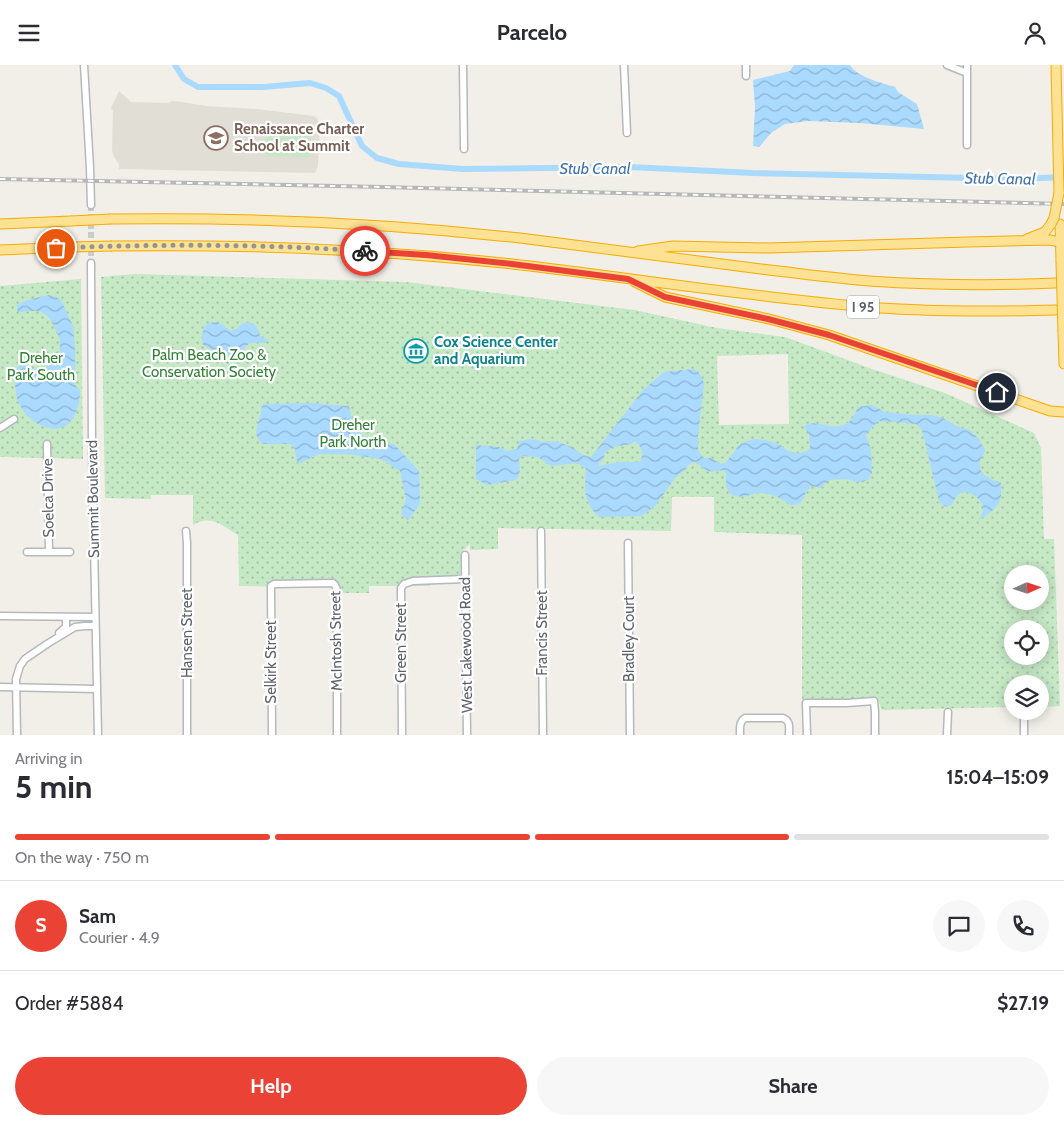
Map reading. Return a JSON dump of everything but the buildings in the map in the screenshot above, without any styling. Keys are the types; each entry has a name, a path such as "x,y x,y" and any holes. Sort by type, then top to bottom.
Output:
{"highway":[{"path":"1056,65 1059,193 1054,219 1062,242 1064,364"},
{"name":"I 95","path":"0,224 111,219 236,219 364,224 505,237 875,281 959,285 1055,283"},
{"path":"1020,241 1042,233 1056,224"},
{"path":"630,253 673,246 768,248 968,242 1062,242"},
{"name":"I 95","path":"0,250 173,245 258,246 363,251 512,264 798,301 962,311 1056,310"},
{"path":"628,279 665,297 753,315 816,331 1050,411 1064,412"}],"street":[{"path":"84,65 91,205"},
{"path":"463,65 464,149"},
{"path":"624,65 627,133"},
{"path":"746,65 746,76"},
{"path":"947,65 967,73"},
{"path":"967,65 967,145"},
{"name":"Summit Boulevard","path":"91,263 92,453 98,735"},
{"path":"0,429 14,419"},
{"name":"Soelca Drive","path":"47,444 49,552"},
{"name":"Hansen Street","path":"186,531 187,735"},
{"name":"Francis Street","path":"541,531 543,735"},
{"name":"Bradley Court","path":"628,543 630,735"},
{"path":"27,552 70,552"},
{"name":"West Lakewood Road","path":"465,555 466,735"},
{"name":"Green Street","path":"402,735 401,588 404,584 413,581 465,579"},
{"name":"McIntosh Street","path":"271,589 274,584 333,583 337,587 337,735"},
{"name":"Selkirk Street","path":"271,589 272,735"},
{"path":"0,616 95,617"},
{"path":"55,617 66,620 70,626 95,626"},
{"path":"47,644 65,628 66,620"},
{"path":"17,735 16,679 18,670 25,659 75,627"},
{"path":"0,687 97,689"},
{"path":"807,735 806,703 874,701 876,712 875,735"},
{"path":"947,735 948,712"},
{"path":"740,735 740,724 745,718 786,720 789,723 789,735"},
{"path":"1024,720 1024,735"}],"shaded area":[{"name":"Renaissance Charter School at Summit","path":"119,91 131,102 168,103 172,101 314,116 317,118 320,126 318,166 315,173 119,169 119,164 112,150 113,111 111,108"}],"green space":[{"path":"267,124 310,125 309,157 266,156"},
{"name":"Dreher Park North","path":"135,274 406,282 634,310 717,328 785,337 945,393 1034,433 1041,448 1044,539 1054,539 1060,706 1049,707 1049,675 1004,675 1004,707 882,710 878,700 802,700 802,535 714,532 714,497 672,497 671,531 498,528 498,549 470,550 470,544 461,552 462,581 430,583 430,586 369,586 369,593 342,593 341,587 239,586 238,535 222,525 211,521 199,522 193,525 193,495 151,495 151,499 105,498 101,277","holes":["788,354 789,424 719,425 717,356"]},
{"name":"Dreher Park South","path":"81,279 83,459 0,457 0,286"}],"water":[{"path":"794,65 850,65 864,76 895,87 898,92 917,104 924,129 860,123 808,121 785,124 771,133 759,147 753,146 755,107 753,80 790,71"},
{"path":"48,295 61,300 73,326 75,368 73,380 80,390 75,415 65,426 58,428 41,425 30,418 19,404 15,387 15,373 20,365 35,369 42,368 53,363 60,352 58,335 47,316 38,311 18,312 17,308 17,305 25,301"},
{"path":"216,322 231,331 242,324 252,323 257,327 260,336 268,340 266,343 250,343 237,355 222,354 203,345 202,333 204,328 208,323"},
{"path":"694,369 700,374 704,383 698,449 703,458 711,458 721,464 726,462 741,443 755,439 779,444 788,451 799,453 807,451 810,448 809,434 804,427 815,423 830,426 846,424 858,407 872,405 885,412 931,415 943,418 956,426 970,430 979,439 985,450 980,461 981,470 986,476 1001,483 1000,500 993,510 979,520 983,508 982,504 972,494 961,493 951,505 943,506 939,501 922,430 916,424 878,421 866,435 871,450 872,473 869,479 863,482 854,482 849,479 830,480 820,488 812,486 807,490 799,504 791,505 776,496 763,493 741,497 732,495 727,489 726,473 723,470 708,471 696,462 689,464 675,478 656,505 642,516 599,517 587,500 585,489 586,469 577,463 551,466 538,457 522,456 519,459 520,467 516,480 487,485 476,479 476,445 499,447 507,451 517,449 519,442 534,439 542,442 559,442 591,457 643,390 664,372","holes":["634,441 641,449 641,461 618,462 599,466 605,453 613,447 632,444"]},
{"path":"310,403 349,406 352,421 362,435 395,445 419,471 420,504 408,520 401,514 406,500 400,471 381,459 347,454 319,454 298,464 294,447 290,444 262,444 257,437 256,431 263,404"}],"waterway":[{"name":"Stub Canal","path":"175,65 184,79 198,87 263,87 310,83 326,88 339,96 362,146 377,158 399,164 463,169 630,167 753,173 1016,179 1064,177"}],"tunnel":[{"path":"91,205 91,263"}],"railway":[{"path":"0,179 1064,204"}],"way so far":[{"path":"56,248 216,245 365,251"}],"place":[{"name":"Renaissance Charter School at Summit","path":"216,138"},
{"name":"Cox Science Center and Aquarium","path":"416,351"}],"route":[{"path":"365,251 512,264 628,279 665,297 768,319 829,335 997,392"}],"park label":[{"name":"Palm Beach Zoo & Conservation Society","path":"209,364"}]}
